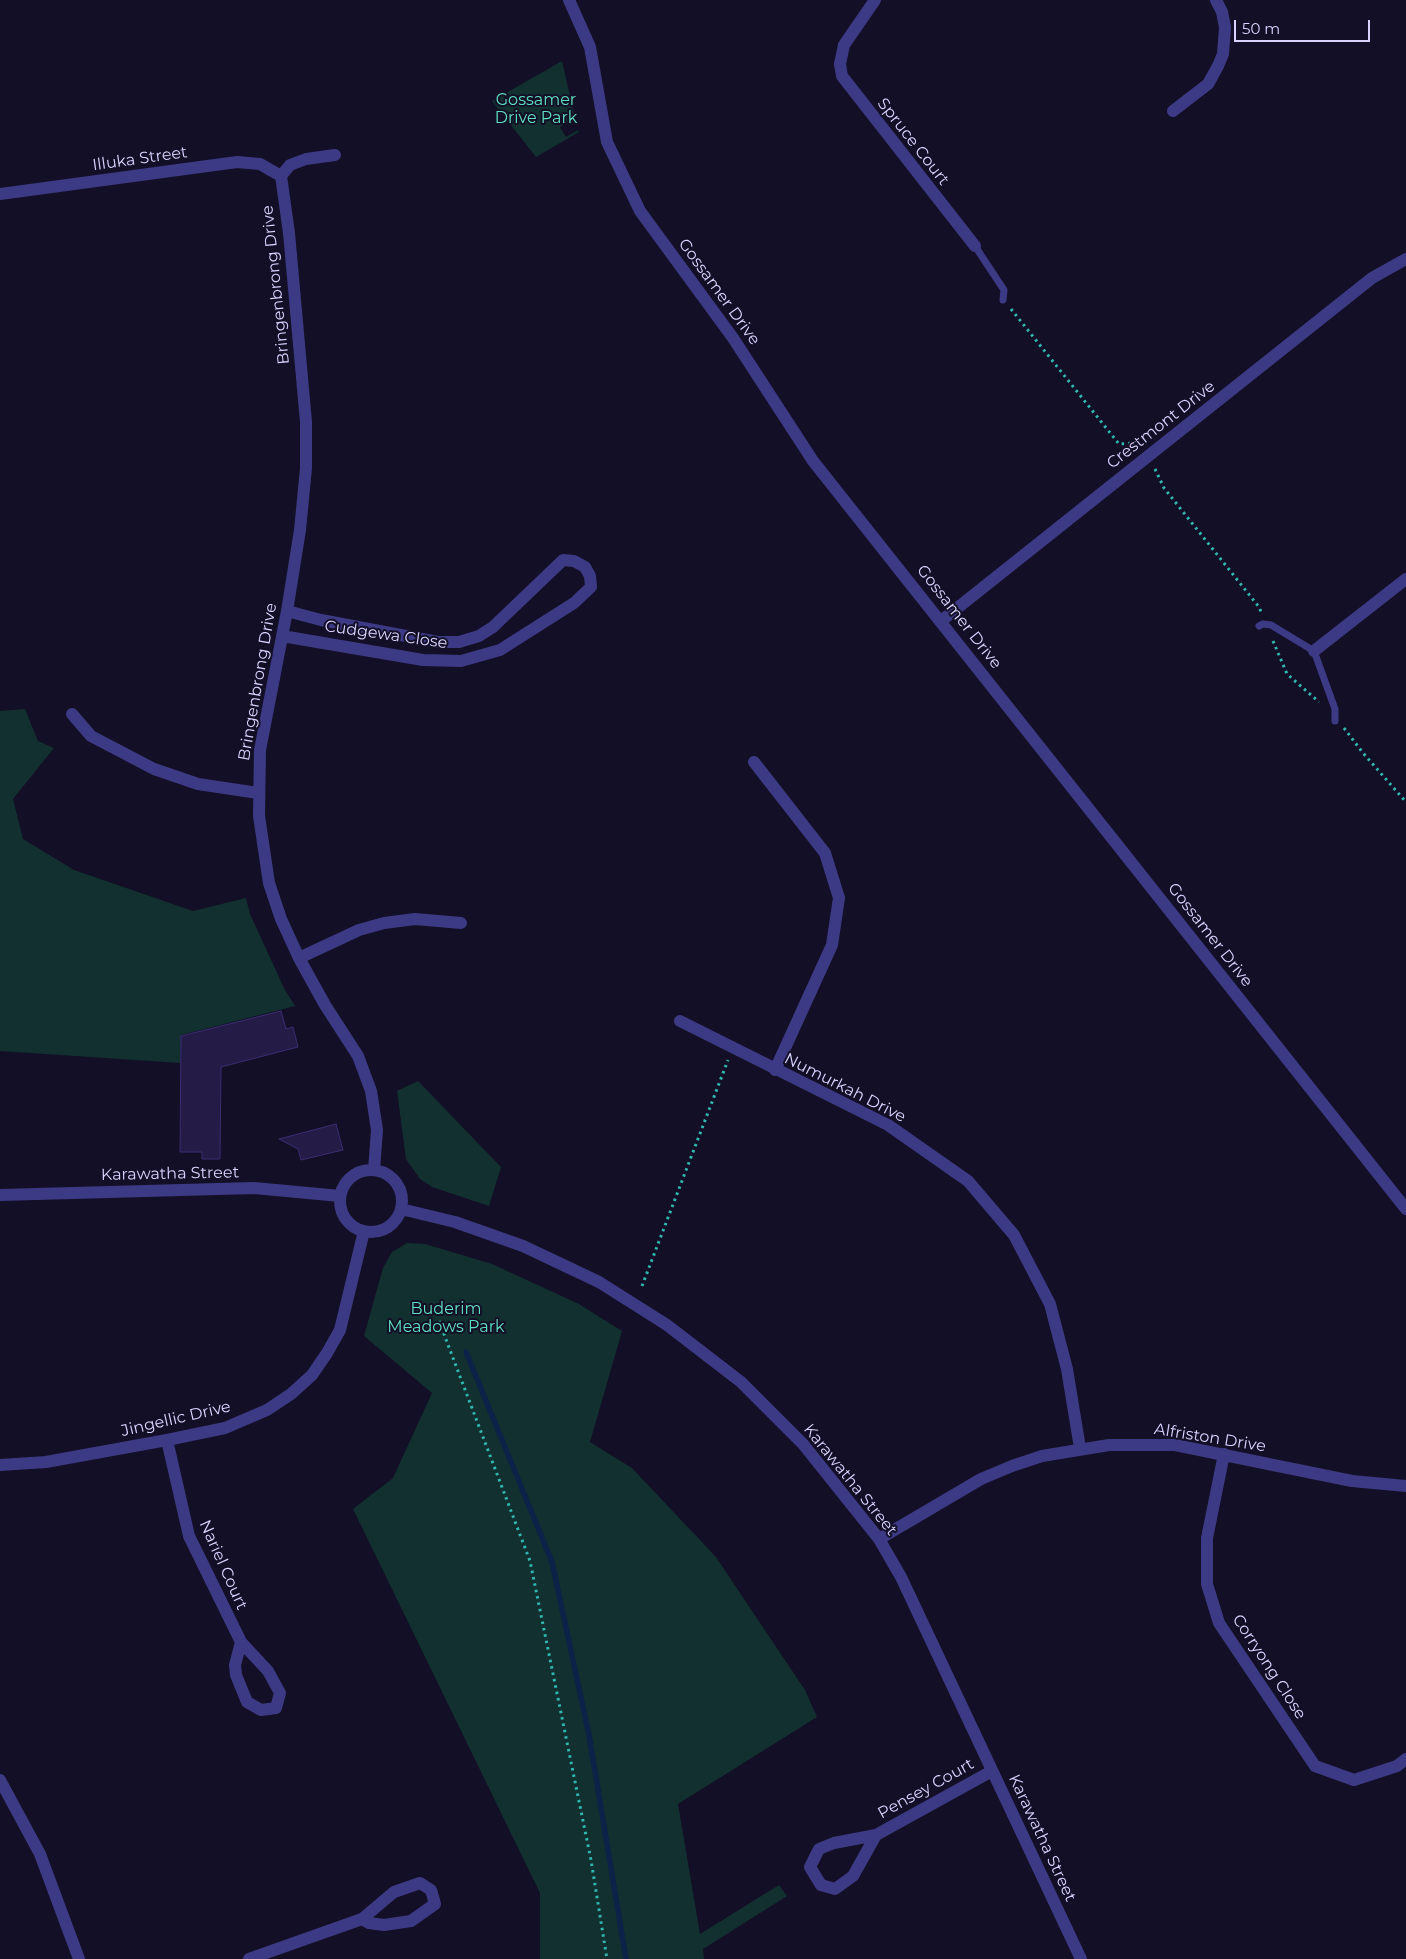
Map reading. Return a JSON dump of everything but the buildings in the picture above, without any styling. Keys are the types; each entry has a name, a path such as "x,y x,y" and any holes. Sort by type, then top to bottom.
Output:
{"street":[{"name":"Gossamer Drive","path":"569,0 590,47 607,142 640,211 733,338 814,461 1406,1209"},
{"name":"Spruce Court","path":"875,0 844,45 840,64 842,76 975,246"},
{"path":"1172,111 1208,84 1223,54 1225,27 1216,0"},
{"path":"281,176 290,165 306,159 335,155"},
{"name":"Illuka Street","path":"0,194 237,162 260,164 281,176"},
{"name":"Bringenbrong Drive","path":"281,176 289,232 306,422 304,486 288,611 260,750 258,793 261,841 269,883 281,919 299,958 358,1056 371,1091 377,1130 374,1170"},
{"name":"Crestmont Drive","path":"941,621 1372,278 1406,260"},
{"name":"Cudgewa Close","path":"282,636 423,660 462,660 500,650 574,603 591,587 590,576 584,567 574,561 563,560 493,627 479,636 459,642 438,642 321,620 288,611"},
{"path":"1314,651 1406,579"},
{"path":"72,714 90,736 154,769 198,784 258,793"},
{"path":"754,762 825,853 839,898 832,945 775,1070"},
{"path":"299,958 359,930 384,923 415,919 461,922"},
{"name":"Numurkah Drive","path":"680,1021 888,1125 968,1181 1014,1235 1050,1304 1067,1369 1080,1448"},
{"path":"374,1170 385,1173 399,1188 402,1198 401,1209 397,1218 382,1230 364,1231 348,1222 340,1206 340,1196 343,1187 356,1174 374,1170"},
{"name":"Karawatha Street","path":"0,1195 254,1188 340,1196"},
{"name":"Karawatha Street","path":"401,1209 455,1222 523,1246 600,1282 667,1325 741,1382 803,1444 879,1539 901,1577 1081,1959"},
{"name":"Jingellic Drive","path":"0,1465 46,1462 167,1440 224,1428 267,1410 291,1394 312,1375 340,1330 364,1231"},
{"name":"Nariel Court","path":"167,1440 189,1536 241,1642 268,1671 280,1693 276,1708 261,1710 247,1702 236,1675 235,1665 241,1642"},
{"name":"Alfriston Drive","path":"879,1539 981,1479 1042,1456 1080,1448 1142,1444 1175,1445 1352,1481 1406,1486"},
{"name":"Corryong Close","path":"1224,1454 1207,1538 1207,1584 1219,1623 1315,1766 1354,1780 1397,1766 1406,1760"},
{"name":"Pensey Court","path":"876,1836 853,1876 835,1889 821,1885 810,1867 819,1849 834,1842 876,1836 992,1771"},
{"path":"0,1780 40,1854 79,1959"},
{"path":"249,1959 362,1919 394,1892 420,1883 430,1890 435,1904 411,1921 384,1925 369,1924 362,1919"}],"lane":[{"name":"Spruce Court","path":"975,246 1004,290 1003,300"},
{"path":"1258,626 1271,624 1314,651 1335,709 1336,721"}],"path":[{"path":"1003,300 1119,444 1137,443 1141,447"},
{"path":"642,1286 732,1048"},
{"path":"439,1321 530,1561 591,1860 607,1959"}],"green space":[{"name":"Gossamer Drive Park","path":"562,61 575,118 560,127 566,137 578,130 579,132 536,157 492,101"},
{"path":"25,709 38,741 54,748 13,799 23,839 74,870 193,911 246,898 250,914 284,988 295,1006 181,1035 180,1063 0,1051 0,711"},
{"path":"418,1081 501,1167 489,1206 432,1187 420,1179 406,1159 397,1091"},
{"name":"Buderim Meadows Park","path":"407,1243 425,1244 492,1264 579,1304 622,1331 590,1442 632,1468 716,1557 805,1690 817,1717 678,1804 700,1934 779,1885 787,1896 703,1949 704,1959 540,1959 540,1893 353,1509 393,1478 432,1393 364,1336 383,1268 392,1252"}],"waterway":[{"path":"466,1352 552,1562 589,1735 626,1959"}]}
